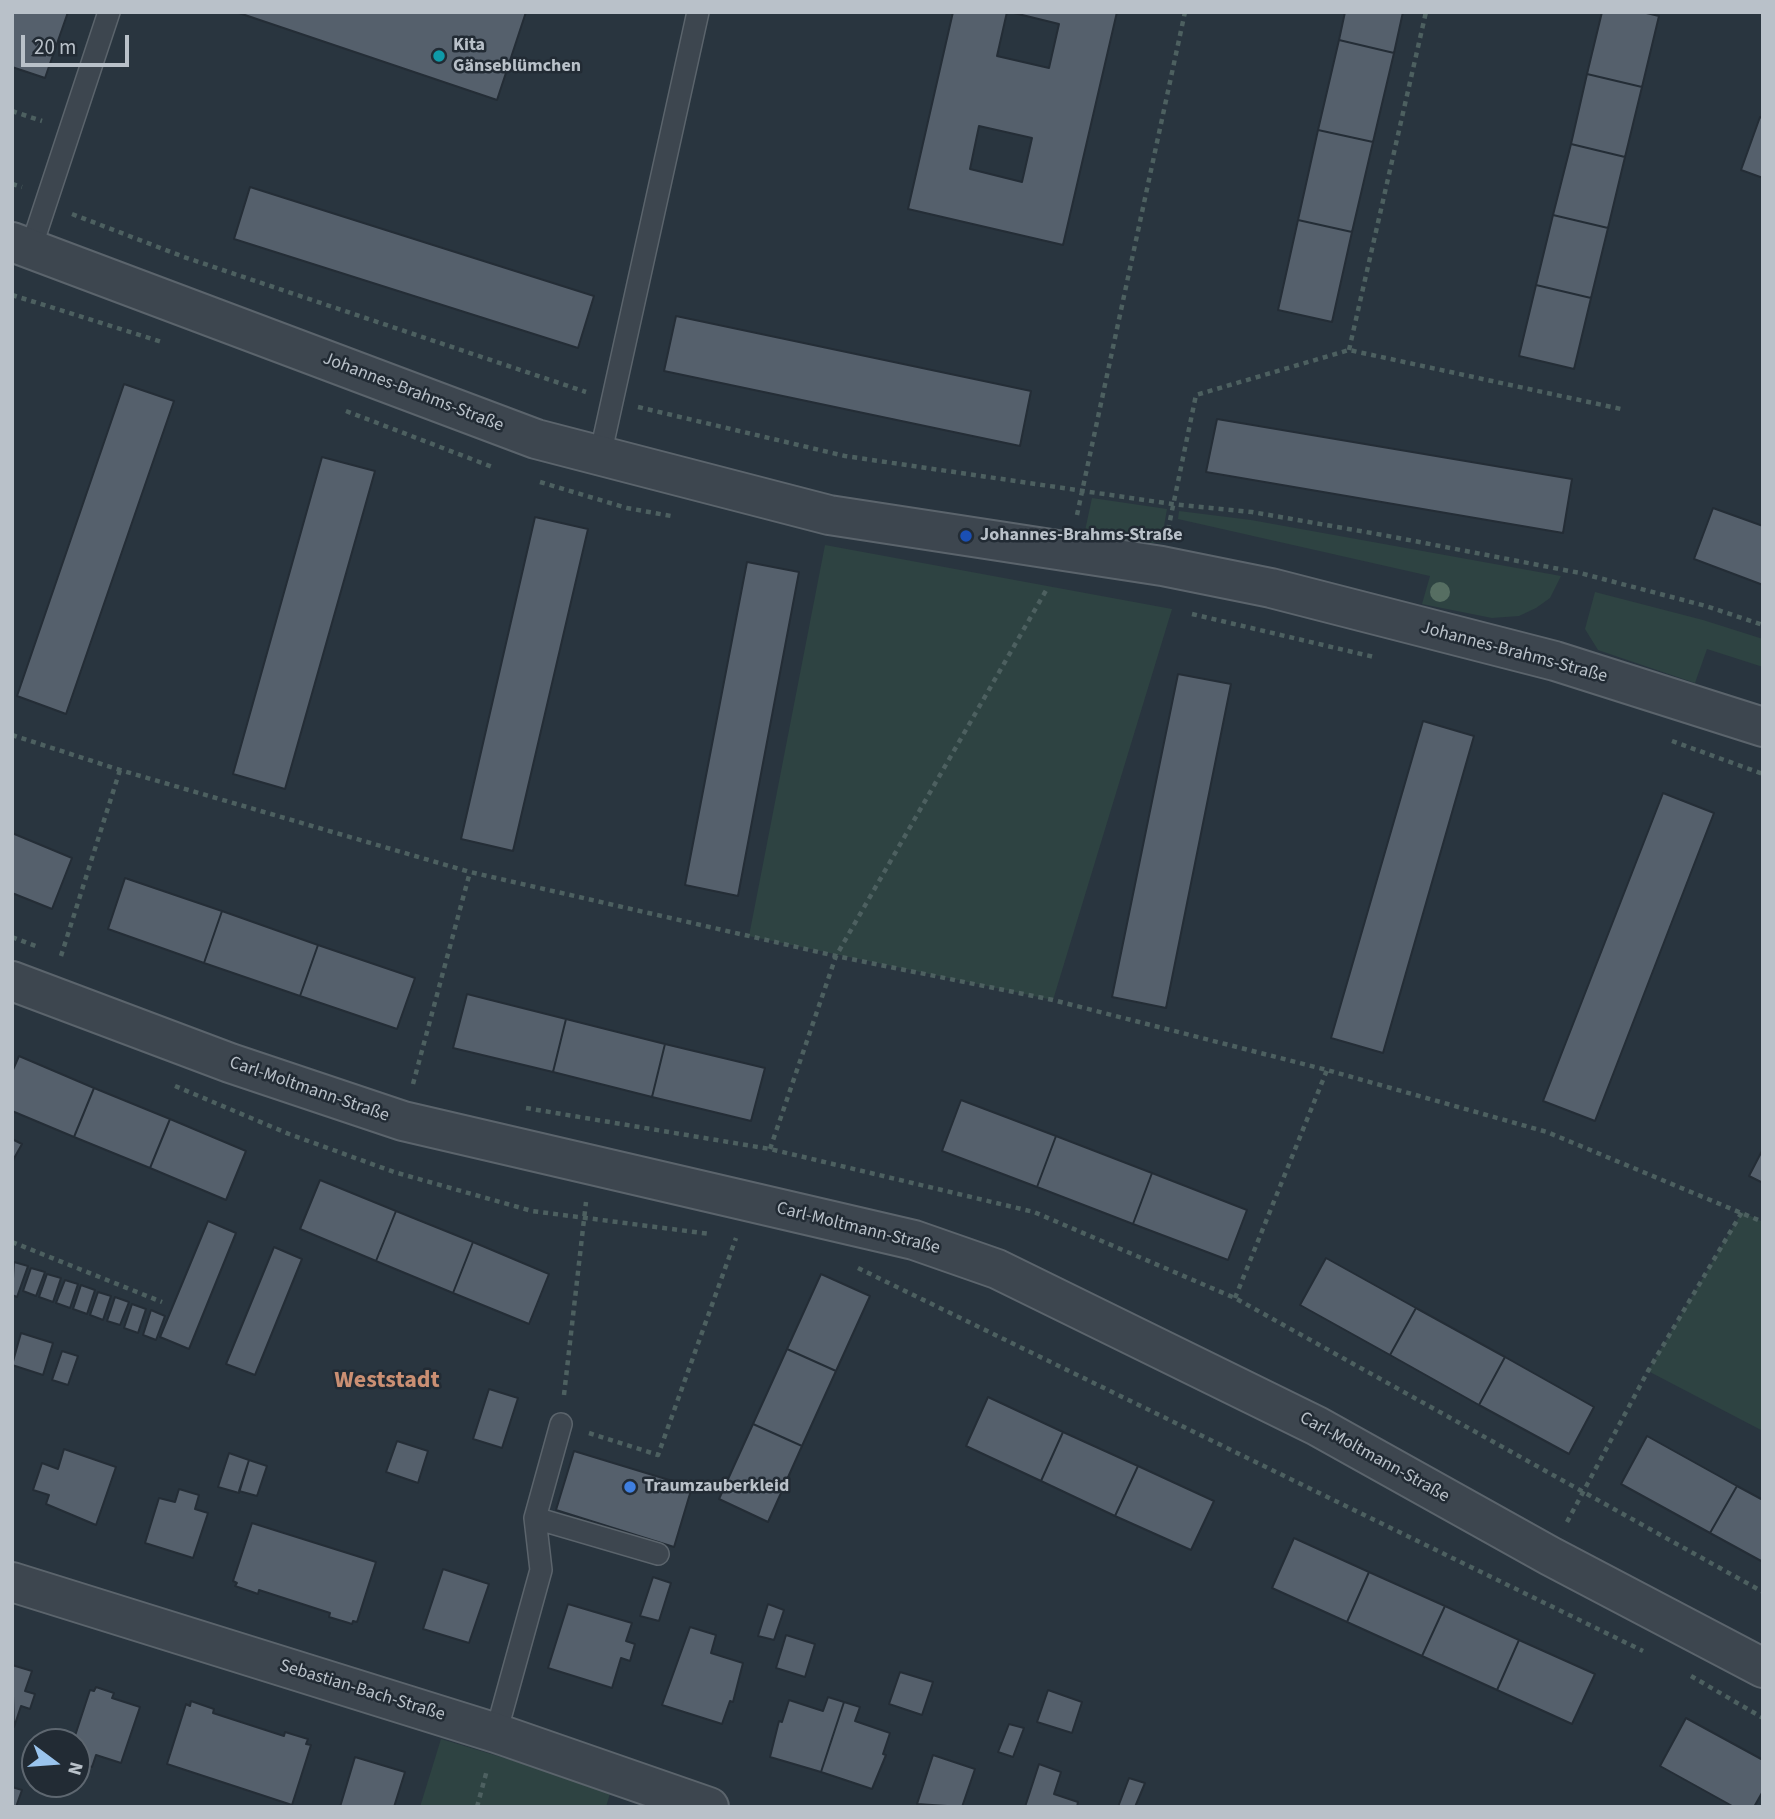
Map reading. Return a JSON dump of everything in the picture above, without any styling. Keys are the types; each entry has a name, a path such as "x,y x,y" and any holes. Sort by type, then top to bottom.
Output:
{"street":[{"name":"Johannes-Brahms-Straße","path":"22,245 536,439 829,515 1162,566 1271,588 1555,661 1763,727"},
{"name":"Carl-Moltmann-Straße","path":"12,981 230,1063 402,1122 914,1240 997,1269 1317,1426 1550,1556 1763,1668"},
{"name":"Sebastian-Bach-Straße","path":"12,1583 496,1733 709,1807"}],"lane":[{"path":"22,245 48,196 109,12"},
{"path":"600,456 698,12"},
{"path":"496,1733 541,1570 536,1518 561,1423"},
{"path":"536,1518 658,1554"}],"path":[{"path":"769,1149 836,956 1069,552 1185,12"},
{"path":"1349,350 1426,12"},
{"path":"12,184 48,196 69,213 184,257 612,401 845,456 1172,504 1252,512 1580,573 1706,606 1763,625"},
{"path":"1162,566 1172,504 1196,395 1349,350 1621,409"},
{"path":"12,735 120,770 470,872 836,956 1053,1000 1327,1070 1547,1132 1763,1222"},
{"path":"61,956 120,770"},
{"path":"402,1122 470,872"},
{"path":"1235,1298 1327,1070"},
{"path":"289,1134 406,1175 532,1212 749,1240"},
{"path":"591,1167 561,1423 658,1455 737,1237"},
{"path":"1550,1556 1648,1371 1742,1212"},
{"path":"12,1242 162,1302"},
{"path":"847,1265 1648,1654"},
{"path":"1684,1672 1763,1718"}],"green space":[{"path":"1092,498 1167,509 1161,543 1083,540"},
{"path":"1179,511 1251,520 1561,576 1550,598 1536,608 1519,616 1492,618 1422,604 1430,576 1178,519"},
{"path":"825,545 1172,609 1053,1000 749,936"},
{"path":"1595,592 1703,620 1763,639 1763,667 1707,649 1695,683 1598,650 1585,629"},
{"path":"1742,1212 1763,1222 1763,1431 1648,1371"},
{"path":"441,1739 611,1790 606,1807 420,1807"}],"building":[{"path":"12,12 68,12 45,78 12,67"},
{"name":"Kita Gänseblümchen","path":"236,12 526,12 497,100"},
{"path":"953,12 1007,12 997,56 1049,68 1059,24 1010,12 1117,12 1063,245 908,209","holes":["979,126 1032,138 1022,182 970,169"]},
{"path":"1345,12 1403,12 1394,53 1339,40"},
{"path":"1602,12 1642,12 1659,16 1642,87 1587,74"},
{"path":"1339,40 1394,53 1373,142 1318,130"},
{"path":"1587,74 1642,87 1625,157 1571,144"},
{"path":"1760,117 1763,118 1763,178 1741,170"},
{"path":"1318,130 1373,142 1352,232 1298,220"},
{"path":"1571,144 1625,157 1608,228 1553,215"},
{"path":"250,187 594,296 578,348 234,239"},
{"path":"1553,215 1608,228 1591,298 1536,285"},
{"path":"1298,220 1352,232 1332,322 1278,310"},
{"path":"1536,285 1591,298 1574,369 1519,356"},
{"path":"676,316 1031,391 1020,446 664,371"},
{"path":"124,384 174,401 66,714 17,696"},
{"path":"1217,419 1572,479 1563,533 1206,472"},
{"path":"322,457 375,471 285,789 233,774"},
{"path":"1713,508 1763,526 1763,585 1694,559"},
{"path":"535,517 588,529 513,851 461,839"},
{"path":"747,562 799,572 738,896 685,885"},
{"path":"1178,674 1231,684 1166,1008 1112,997"},
{"path":"1423,721 1474,736 1383,1053 1331,1038"},
{"path":"1663,793 1714,813 1595,1121 1543,1101"},
{"path":"12,833 72,858 52,909 12,893"},
{"path":"125,878 222,911 204,963 108,929"},
{"path":"222,911 318,945 300,996 204,963"},
{"path":"318,945 415,978 397,1029 300,996"},
{"path":"467,994 566,1019 553,1072 453,1048"},
{"path":"566,1019 665,1044 652,1097 553,1072"},
{"path":"665,1044 765,1068 751,1121 652,1097"},
{"path":"19,1056 94,1088 74,1137 12,1111 12,1072"},
{"path":"94,1088 170,1119 150,1168 74,1137"},
{"path":"961,1100 1056,1136 1037,1187 942,1151"},
{"path":"170,1119 246,1151 226,1200 150,1168"},
{"path":"1056,1136 1152,1173 1133,1224 1037,1187"},
{"path":"12,1139 22,1144 12,1162"},
{"path":"1763,1149 1763,1183 1749,1176"},
{"path":"1152,1173 1247,1210 1228,1260 1133,1224"},
{"path":"320,1180 396,1211 376,1261 300,1229"},
{"path":"396,1211 473,1242 453,1293 376,1261"},
{"path":"208,1221 236,1233 189,1349 160,1337"},
{"path":"473,1242 549,1274 529,1324 453,1293"},
{"path":"274,1247 302,1259 255,1375 226,1364"},
{"path":"1326,1258 1416,1308 1390,1355 1300,1305"},
{"path":"14,1262 28,1266 17,1297 12,1295"},
{"path":"31,1268 45,1272 36,1296 23,1291"},
{"path":"47,1274 61,1278 53,1302 39,1297"},
{"path":"821,1274 870,1296 836,1371 787,1349"},
{"path":"65,1280 78,1284 70,1308 56,1303"},
{"path":"81,1285 95,1290 87,1314 73,1309"},
{"path":"98,1292 111,1296 103,1320 90,1315"},
{"path":"115,1297 129,1302 120,1325 107,1321"},
{"path":"132,1304 146,1309 138,1333 124,1328"},
{"path":"1416,1308 1505,1357 1479,1405 1390,1355"},
{"path":"151,1310 165,1316 156,1340 143,1335"},
{"path":"21,1333 53,1343 43,1375 12,1365"},
{"path":"787,1349 836,1371 802,1446 753,1424"},
{"path":"62,1351 78,1356 68,1385 52,1380"},
{"path":"1505,1357 1594,1407 1569,1454 1479,1405"},
{"path":"489,1389 518,1398 502,1448 473,1439"},
{"path":"988,1397 1063,1432 1041,1481 966,1446"},
{"path":"753,1424 802,1446 768,1522 719,1499"},
{"path":"1063,1432 1138,1466 1115,1516 1041,1481"},
{"path":"1647,1436 1737,1486 1710,1533 1621,1484"},
{"path":"397,1441 428,1451 418,1483 386,1472"},
{"path":"64,1449 116,1467 96,1525 46,1504 49,1495 33,1490 42,1463 58,1469"},
{"path":"574,1451 692,1487 674,1547 556,1510"},
{"path":"229,1453 249,1460 239,1493 218,1487"},
{"path":"249,1460 267,1466 257,1496 239,1491"},
{"path":"1138,1466 1214,1501 1191,1550 1115,1516"},
{"path":"1737,1486 1763,1500 1763,1562 1710,1533"},
{"path":"179,1489 199,1495 195,1509 208,1513 193,1558 145,1543 159,1498 175,1502"},
{"path":"252,1523 376,1562 357,1622 353,1621 352,1624 329,1617 330,1613 259,1590 258,1594 235,1586 237,1583 233,1581"},
{"path":"1294,1538 1369,1572 1347,1622 1272,1588"},
{"path":"443,1569 489,1584 469,1643 423,1629"},
{"path":"1369,1572 1445,1606 1422,1656 1347,1622"},
{"path":"653,1577 671,1583 659,1621 640,1616"},
{"path":"568,1604 632,1623 626,1641 635,1644 630,1661 621,1658 612,1688 548,1668"},
{"path":"768,1604 784,1610 774,1640 758,1636"},
{"path":"1445,1606 1519,1640 1497,1690 1422,1656"},
{"path":"690,1627 716,1635 711,1653 743,1663 733,1702 730,1701 722,1724 662,1705"},
{"path":"786,1635 815,1644 805,1677 776,1668"},
{"path":"1519,1640 1595,1674 1572,1724 1497,1690"},
{"path":"12,1665 32,1671 25,1691 35,1694 30,1709 21,1706 14,1727"},
{"path":"900,1672 933,1682 922,1715 889,1704"},
{"path":"96,1687 114,1693 112,1698 140,1707 121,1763 96,1755 91,1767 91,1728 78,1728 90,1690 94,1691"},
{"path":"1048,1690 1082,1702 1072,1733 1037,1722"},
{"path":"828,1697 844,1702 821,1772 770,1757 779,1721 782,1722 789,1700 823,1711"},
{"path":"191,1701 214,1709 213,1713 284,1736 285,1732 308,1739 306,1744 311,1745 292,1805 167,1764 186,1704 190,1706"},
{"path":"844,1702 860,1707 855,1721 890,1733 883,1754 886,1755 872,1789 821,1772"},
{"path":"1686,1718 1763,1760 1763,1791 1754,1807 1734,1807 1660,1766"},
{"path":"1009,1724 1024,1728 1013,1757 998,1752"},
{"path":"933,1755 975,1769 962,1807 917,1804"},
{"path":"355,1757 405,1772 394,1807 340,1807"},
{"path":"1039,1764 1061,1772 1054,1794 1078,1802 1077,1807 1025,1807"},
{"path":"1129,1778 1145,1783 1135,1807 1118,1807"},
{"path":"12,1787 21,1790 21,1793 16,1807 12,1807"}],"place":[{"name":"Kita Gänseblümchen","path":"439,56"},
{"name":"Johannes-Brahms-Straße","path":"966,536"},
{"name":"Traumzauberkleid","path":"630,1487"}],"district":[{"name":"Weststadt","path":"387,1382"}]}
